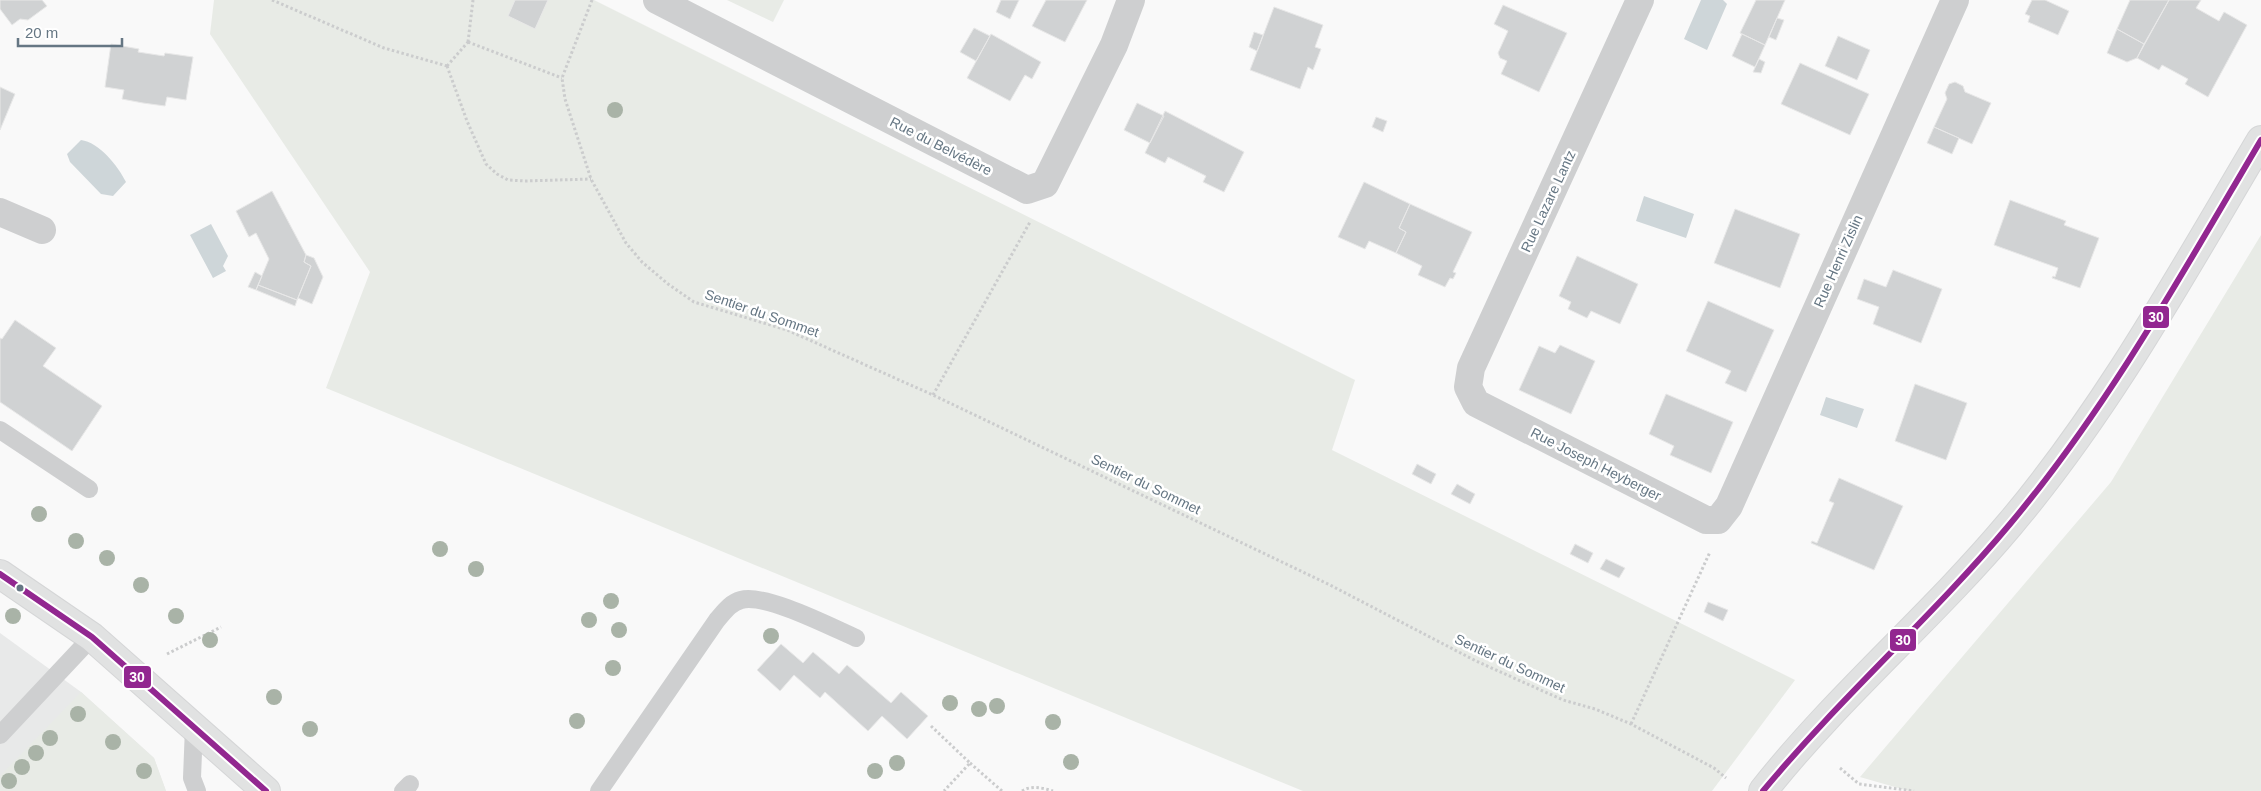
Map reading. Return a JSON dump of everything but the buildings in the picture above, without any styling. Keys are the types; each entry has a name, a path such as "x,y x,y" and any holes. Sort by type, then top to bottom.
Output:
{"main road":[{"path":"1763,791 1789,758 1960,582 2043,484 2084,429 2135,352 2261,140"},
{"path":"0,574 92,637 266,791"}],"street":[{"name":"Rue du Belvédère","path":"658,0 1027,190 1045,184"},
{"path":"1045,184 1114,46 1131,0"},
{"name":"Rue Lazare Lantz","path":"1476,403 1468,386 1471,368 1640,0"},
{"name":"Rue Henri Zislin","path":"1718,520 1729,506 1956,0"},
{"path":"0,212 42,230"},
{"name":"Rue Joseph Heyberger","path":"1476,403 1706,520 1718,520"}],"lane":[{"path":"0,430 89,490"},
{"path":"599,791 717,620 729,606 741,600 760,600 776,604 856,638"},
{"path":"0,736 92,637"},
{"path":"194,728 192,778 197,791"}],"path":[{"path":"273,0 384,48 447,66"},
{"path":"447,66 468,42 473,0"},
{"path":"468,42 562,78 592,0"},
{"path":"447,66 467,121 486,164 497,174 508,180 525,181 590,179"},
{"name":"Sentier du Sommet","path":"562,78 565,99 590,179 626,243 642,262 668,284 694,302 787,330 933,395 1330,585 1476,661 1563,700 1596,709 1631,724 1714,768 1726,778"},
{"path":"933,395 1035,213 1045,184"},
{"path":"1631,724 1717,537 1718,520"},
{"path":"167,654 222,627"},
{"path":"931,726 1002,791"},
{"path":"944,791 970,762"},
{"path":"1840,768 1859,784 1914,791"},
{"path":"1022,791 1026,788 1036,787 1053,791"}],"shaded area":[{"path":"214,0 594,0 1355,380 1332,450 1795,680 1712,791 1303,791 326,388 370,272 210,34"},
{"path":"727,0 784,0 773,22"},
{"path":"1701,0 1723,0 1727,4 1707,50 1684,39"},
{"path":"81,140 95,145 101,150 123,176 126,182 113,196 101,194 70,162 67,154"},
{"path":"1644,196 1694,214 1686,238 1636,221"},
{"path":"211,224 228,256 223,266 226,271 213,278 190,235"},
{"path":"2261,235 2261,791 1909,791 1860,777 2111,482"},
{"path":"1826,397 1864,409 1857,428 1820,415"},
{"path":"0,633 81,692 154,758 166,791 0,791"},
{"path":"81,692 154,758 166,791 0,791 0,776"}],"transit line":[{"name":"30","path":"1763,791 1793,756 1980,558 2046,479 2080,433 2143,337 2261,140"},
{"name":"30","path":"0,574 92,637 266,791"}]}
